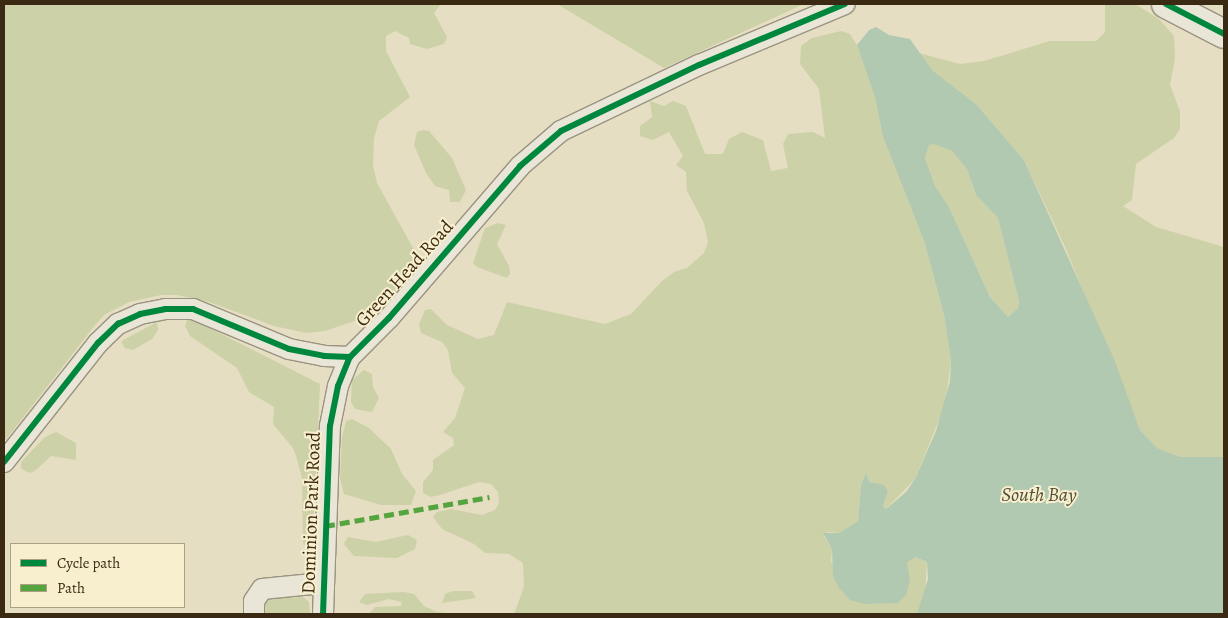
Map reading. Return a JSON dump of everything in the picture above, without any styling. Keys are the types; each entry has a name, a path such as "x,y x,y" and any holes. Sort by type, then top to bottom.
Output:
{"street":[{"name":"Green Head Road","path":"350,357 389,318 520,166 561,131 699,65 845,4"},
{"path":"1166,4 1224,34"},
{"path":"4,462 98,343 118,324 140,314 176,308 193,309 289,349 324,356 350,357"},
{"name":"Dominion Park Road","path":"323,614 330,426 338,386 350,357"},
{"path":"254,614 256,595 262,589 323,583"}],"shaded area":[{"path":"4,4 441,4 434,13 447,37 444,44 427,49 410,44 409,38 395,31 386,36 386,51 410,97 379,121 374,138 373,166 377,183 418,257 416,270 405,287 382,310 325,331 306,333 274,326 209,302 177,295 161,295 129,302 104,315 4,442"},
{"path":"557,4 804,4 664,68"},
{"path":"1105,4 1135,4 1159,19 1174,36 1175,58 1170,85 1180,111 1180,129 1174,138 1136,164 1132,200 1123,206 1156,227 1224,247 1224,457 1180,457 1157,448 1140,430 1066,249 1024,160 976,104 932,70 919,53 960,64 984,61 1050,41 1096,41 1105,32"},
{"path":"841,31 850,34 857,45 875,98 883,137 924,241 944,315 951,361 945,405 915,479 886,509 883,506 888,491 870,481 866,472 861,485 858,521 839,533 828,532 824,536 832,549 831,562 865,604 886,603 906,571 907,563 914,557 927,562 925,593 917,614 514,614 524,587 523,563 509,554 485,553 474,544 442,529 433,517 437,512 451,509 482,515 495,510 499,503 498,492 491,484 479,482 431,497 423,493 423,482 433,470 433,460 454,445 453,438 443,432 455,418 465,388 452,373 448,350 442,342 421,333 419,324 425,310 431,309 447,325 478,339 494,335 507,302 605,324 631,314 662,281 674,272 687,268 704,253 708,242 704,223 687,191 686,172 676,165 683,156 669,132 653,140 640,136 640,126 652,117 650,101 664,106 673,101 686,106 705,154 723,154 729,139 742,132 763,140 771,171 788,168 783,144 788,134 813,132 825,138 819,89 800,64 801,46 812,38"},
{"path":"429,131 452,158 466,190 460,202 450,202 449,190 435,186 426,173 414,145 417,132"},
{"path":"934,143 952,151 967,169 976,195 998,218 1019,301 1018,308 1008,317 990,297 948,205 935,186 925,158 929,145"},
{"path":"498,223 506,225 497,244 509,266 510,274 507,278 477,267 473,263 485,228"},
{"path":"192,319 320,384 312,547 306,547 303,543 302,478 297,459 293,448 273,424 274,407 249,392 237,368 190,336 185,326 187,320"},
{"path":"157,322 158,330 152,339 133,350 125,348 121,342"},
{"path":"364,370 372,374 373,387 379,398 372,412 355,409 351,402 352,380"},
{"path":"352,419 369,428 391,449 402,474 416,491 411,505 381,505 344,494 340,479 342,437 346,421"},
{"path":"56,432 76,443 76,460 51,456 30,473 21,469 21,462 45,437"},
{"path":"408,535 417,540 415,549 397,558 354,556 344,544 348,537 376,542"},
{"path":"453,591 472,591 476,598 442,603 445,594"},
{"path":"404,592 414,594 424,606 437,612 457,614 369,614 375,607 401,606 402,602 389,599 367,605 359,602 365,594"},
{"path":"303,597 309,602 310,614 263,614 264,606 269,599"}],"water":[{"name":"South Bay","path":"876,27 889,35 910,39 932,70 976,104 1024,160 1114,359 1140,430 1157,448 1180,457 1224,457 1224,614 917,614 928,579 927,562 915,557 907,563 910,580 906,595 898,603 865,604 850,600 839,588 833,576 832,549 823,533 839,533 858,521 861,485 866,472 870,482 884,485 888,491 883,506 886,509 906,492 915,479 936,431 950,381 951,361 944,315 924,241 883,137 875,98 857,45 869,30","holes":["934,144 952,151 967,169 976,195 998,218 1019,301 1018,308 1008,317 990,297 948,205 935,186 925,158 929,145"]}],"marked path":[{"path":"325,526 489,497"}],"cycle path":[{"path":"323,614 330,426 338,386 350,357 389,318 520,166 561,131 699,65 845,4"},
{"path":"1166,4 1224,34"},
{"path":"4,462 98,343 118,324 140,314 165,309 193,309 289,349 324,356 350,357"}]}
